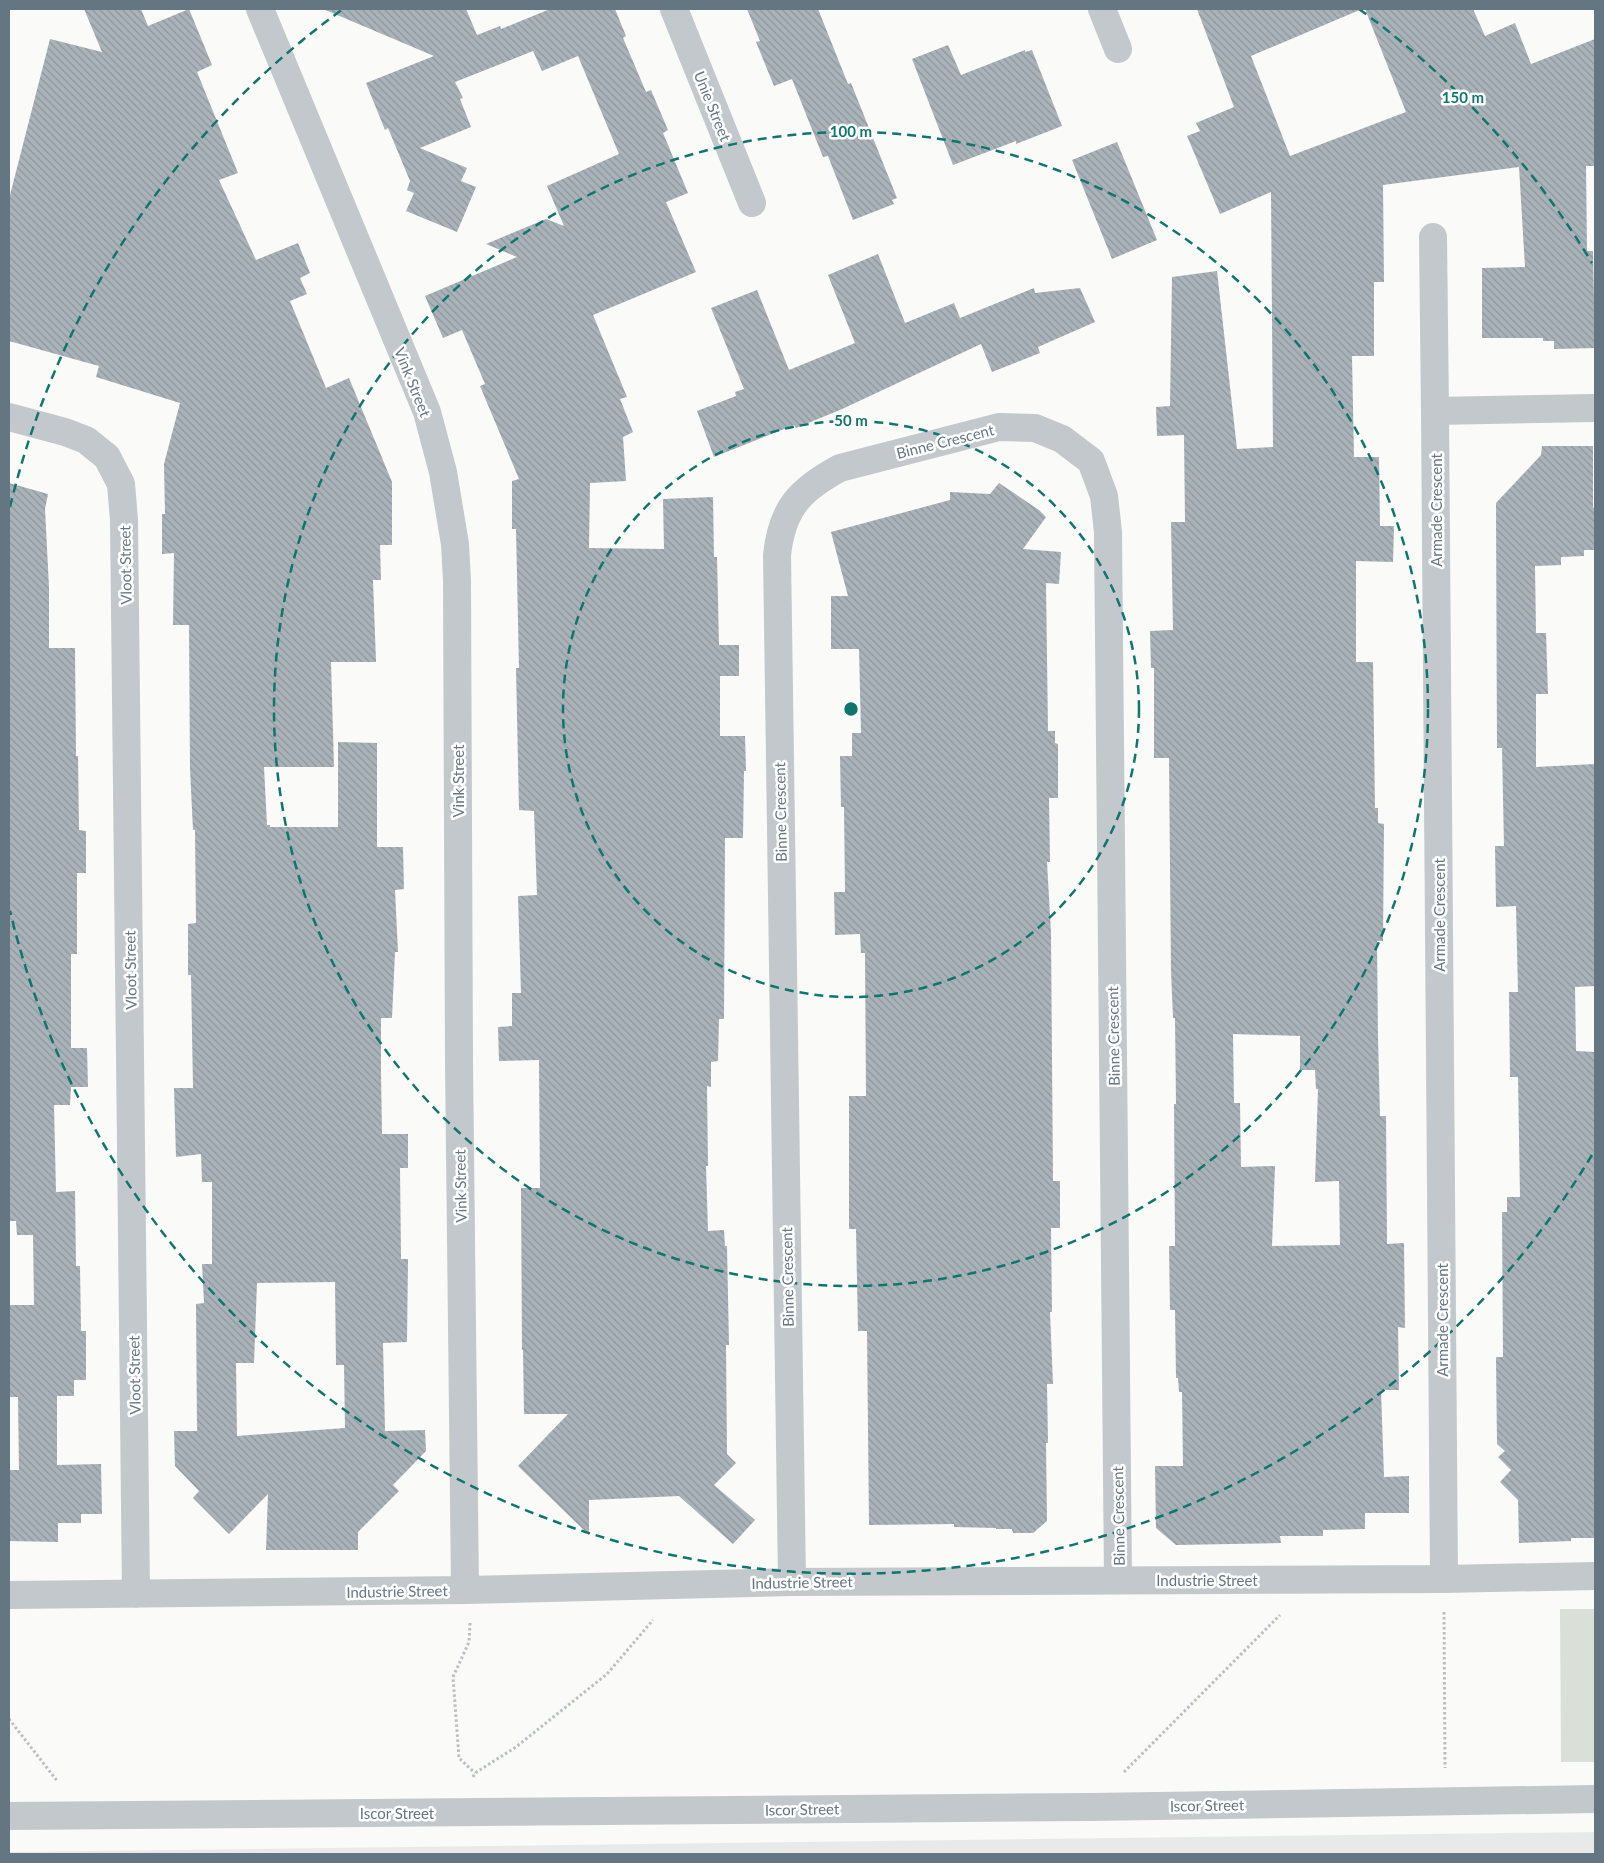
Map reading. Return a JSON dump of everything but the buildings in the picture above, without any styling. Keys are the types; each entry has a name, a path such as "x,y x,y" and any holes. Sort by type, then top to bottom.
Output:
{"street":[{"name":"Vink Street","path":"260,9 426,412 443,472 455,544 457,591 464,1590"},
{"name":"Unie Street","path":"674,9 752,203"},
{"path":"1102,9 1118,49"},
{"name":"Armade Crescent","path":"1433,237 1444,1578"},
{"path":"1435,412 1595,408"},
{"name":"Vloot Street","path":"9,416 66,432 86,440 107,457 121,484 124,520 136,1594"},
{"name":"Binne Crescent","path":"792,1582 777,605 779,537 785,517 798,497 818,480 840,468 999,427 1035,428 1062,438 1091,462 1104,496 1108,532 1118,1580"},
{"name":"Industrie Street","path":"9,1595 464,1590 792,1582 1595,1576"},
{"name":"Iscor Street","path":"9,1816 1091,1806 1595,1799"}],"path":[{"path":"1444,1578 1445,1801"},
{"path":"1091,1806 1316,1579"},
{"path":"454,1812 475,1773 516,1747 607,1674 652,1623 668,1585"},
{"path":"464,1590 470,1617 469,1642 453,1677 460,1758 475,1773"},
{"path":"9,1719 54,1778 92,1815"}],"shaded area":[{"path":"1560,1609 1595,1609 1595,1762 1561,1762"},
{"path":"1595,1832 1595,1854 9,1854 9,1852"}]}
